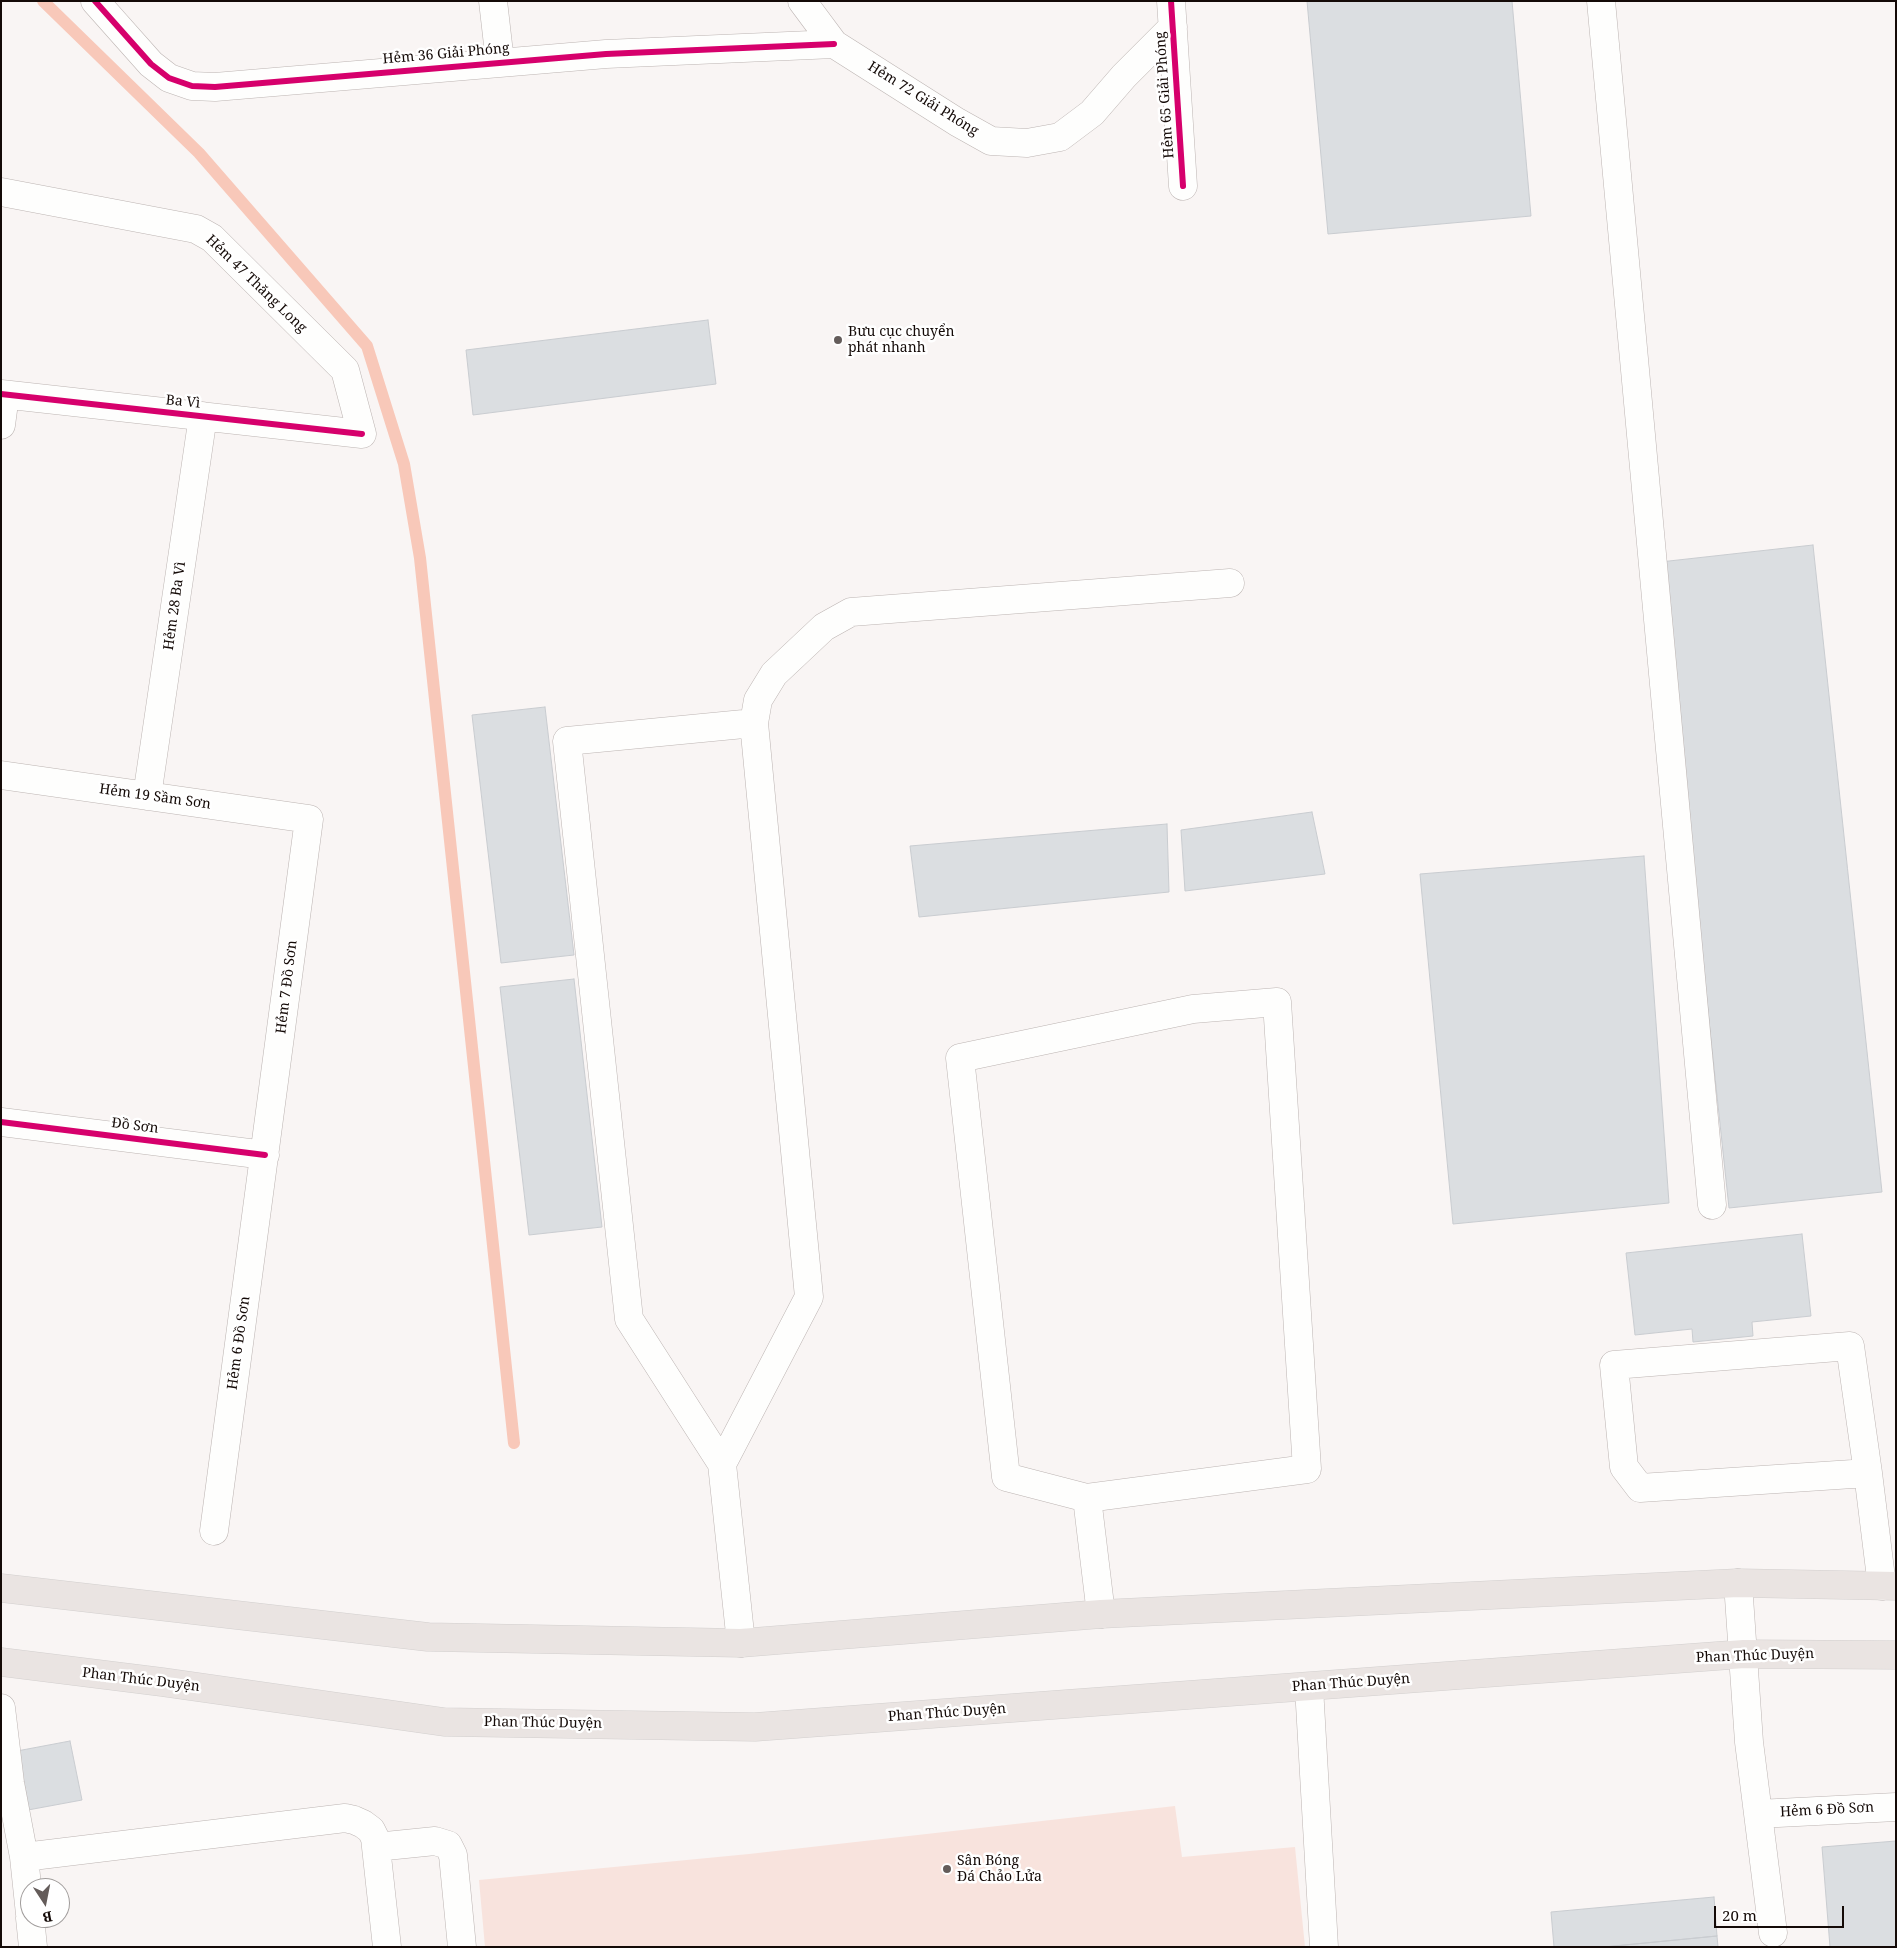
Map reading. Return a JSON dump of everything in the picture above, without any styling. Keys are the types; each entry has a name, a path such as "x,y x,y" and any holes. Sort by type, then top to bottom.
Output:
{"main road":[{"path":"1,1588 428,1637 742,1644 1101,1614 1738,1584 1889,1586"},
{"name":"Phan Thúc Duyện","path":"1,1662 162,1682 444,1722 755,1727 1744,1654 1896,1655"}],"street":[{"name":"Hẻm 36 Giải Phóng","path":"95,1 151,64 169,78 192,86 215,87 606,54 834,44"},
{"path":"493,1 500,62"},
{"name":"Hẻm 72 Giải Phóng","path":"802,1 834,44 957,122 992,141 1028,143 1060,137 1092,113 1124,76 1172,14"},
{"path":"1601,1 1712,1205"},
{"name":"Hẻm 65 Giải Phóng","path":"1172,14 1183,186"},
{"name":"Hẻm 47 Thăng Long","path":"1,192 196,229 212,238 345,370 362,434"},
{"path":"1,425 3,394"},
{"name":"Ba Vì","path":"3,394 362,434"},
{"name":"Hẻm 28 Ba Vì","path":"147,796 203,416"},
{"path":"722,1464 809,1298 754,723 758,700 774,674 824,627 851,612 1230,583"},
{"path":"742,1644 722,1464 629,1319 567,741 754,723"},
{"name":"Hẻm 19 Sầm Sơn","path":"1,775 309,819"},
{"name":"Hẻm 7 Đồ Sơn","path":"265,1156 309,819"},
{"path":"1277,1002 1307,1469 1087,1498 1006,1477 960,1058 1193,1009 1277,1002"},
{"name":"Đồ Sơn","path":"1,1122 265,1156"},
{"name":"Hẻm 6 Đồ Sơn","path":"214,1531 265,1156"},
{"path":"1868,1473 1640,1488 1624,1468 1614,1365 1850,1346 1868,1473 1889,1586"},
{"path":"1087,1498 1101,1614"},
{"path":"1738,1584 1750,1742 1773,1933"},
{"path":"1309,1687 1324,1947"},
{"path":"1,1708 10,1783 26,1878"},
{"name":"Hẻm 6 Đồ Sơn","path":"1758,1814 1896,1807"},
{"path":"24,1856 344,1818 363,1824 371,1830 375,1838 387,1947"},
{"path":"376,1847 435,1841 448,1845 453,1855 462,1947"},
{"path":"31,1928 33,1947"}],"shaded area":[{"name":"Sân Bóng Đá Chảo Lửa","path":"1175,1806 1182,1857 1295,1847 1305,1947 485,1947 479,1880 749,1854"}],"building":[{"path":"1307,1 1512,1 1531,216 1328,234"},
{"path":"708,320 716,384 473,415 466,350"},
{"path":"1813,545 1882,1192 1729,1208 1660,562"},
{"path":"545,707 574,955 501,963 472,715"},
{"path":"1312,812 1325,874 1185,891 1181,830"},
{"path":"1167,824 1169,892 919,917 910,846"},
{"path":"1644,856 1669,1203 1453,1224 1420,874"},
{"path":"574,979 602,1227 529,1235 500,987"},
{"path":"1802,1234 1811,1316 1752,1322 1753,1336 1693,1342 1692,1329 1635,1335 1626,1253"},
{"path":"70,1741 82,1800 1,1815 1,1754"},
{"path":"1896,1841 1896,1947 1830,1947 1822,1847"},
{"path":"1714,1897 1717,1936 1604,1947 1554,1947 1551,1912"},
{"path":"1717,1936 1718,1947 1604,1947"}],"waterway":[{"path":"43,1 199,153 367,346 404,464 420,558 514,1443"}],"cycle path":[{"path":"95,1 151,64 169,78 192,86 215,87 606,54 834,44"},
{"path":"1171,1 1183,186"},
{"path":"1,394 362,434"},
{"path":"1,1122 265,1155"}],"place":[{"name":"Bưu cục chuyển phát nhanh","path":"838,340"},
{"name":"Sân Bóng Đá Chảo Lửa","path":"947,1869"}]}
